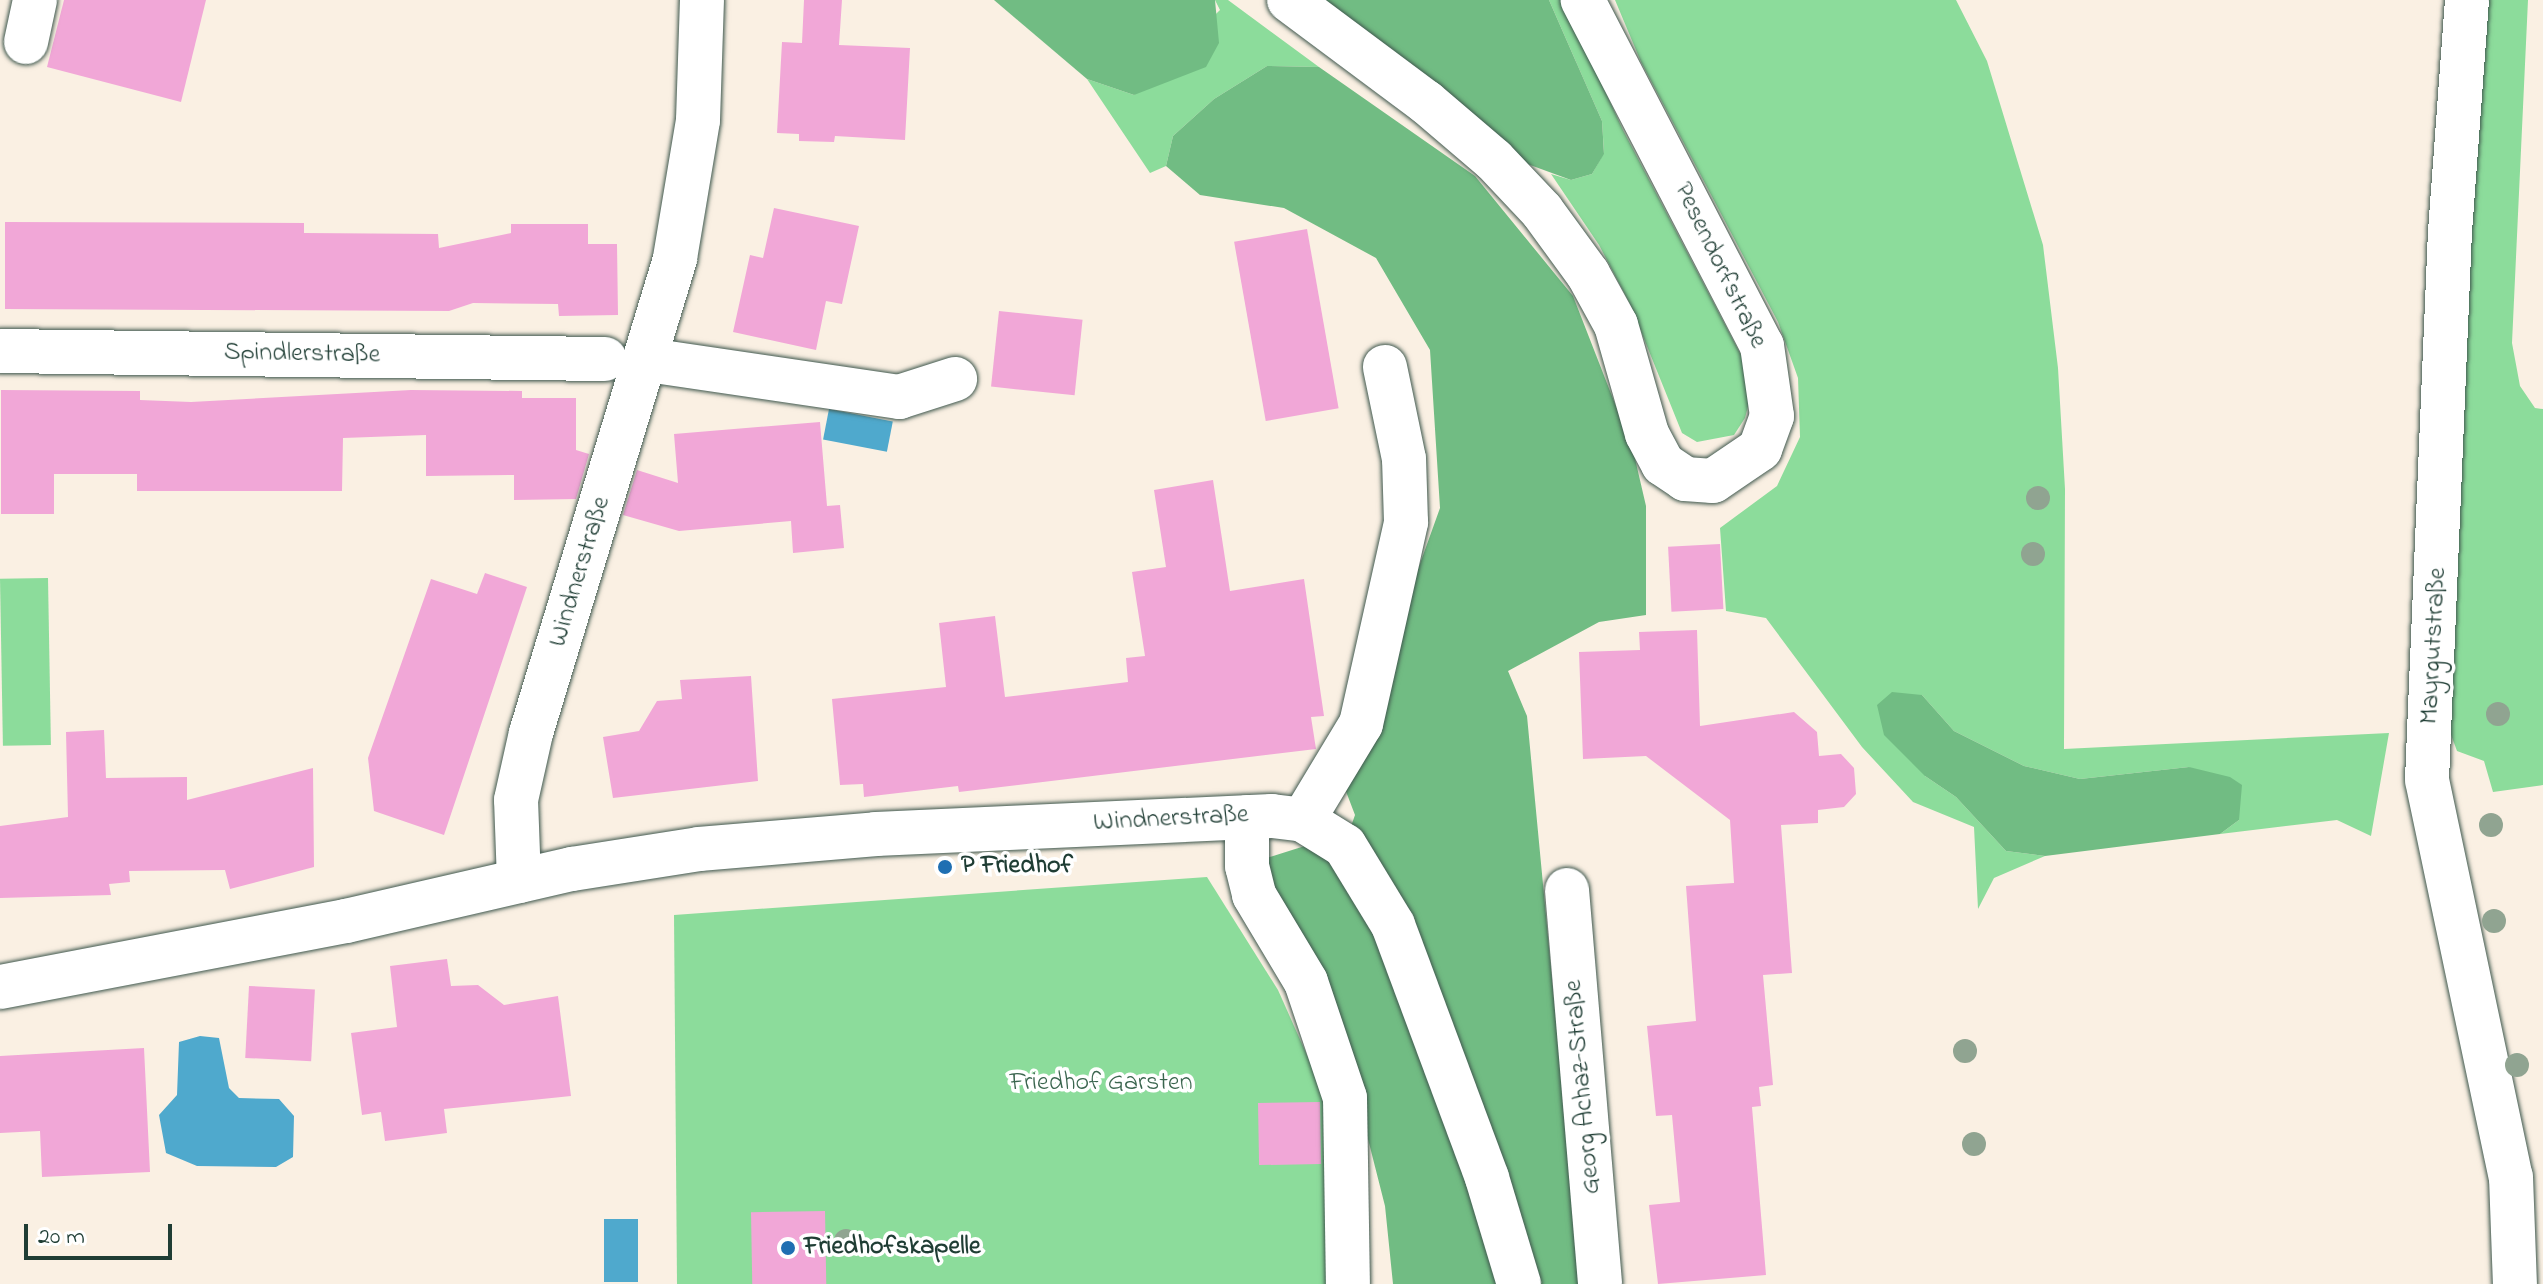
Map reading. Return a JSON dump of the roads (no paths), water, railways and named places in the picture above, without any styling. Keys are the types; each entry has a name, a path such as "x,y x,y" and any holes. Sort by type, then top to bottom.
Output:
{"street":[{"path":"26,42 35,0"},
{"name":"Windnerstraße","path":"519,881 516,800 531,733 648,360 675,258 698,120 702,0"},
{"name":"Pesendorfstraße","path":"1289,0 1426,102 1494,160 1542,211 1588,274 1616,325 1647,434 1663,464 1685,479 1713,481 1760,449 1768,427 1771,386 1762,346 1583,0"},
{"name":"Mayrgutstraße","path":"2467,0 2442,385 2427,780 2511,1177 2515,1284"},
{"name":"Spindlerstraße","path":"0,351 605,359"},
{"path":"648,360 899,397 955,379"},
{"path":"1303,820 1361,724 1406,522 1404,459 1385,367"},
{"path":"1247,817 1247,866 1254,895 1306,982 1345,1098 1348,1284"},
{"name":"Windnerstraße","path":"0,987 346,921 519,881 714,848 876,834 1247,817 1303,820 1345,846 1393,925 1487,1178 1519,1284"},
{"name":"Georg Achaz-Straße","path":"1567,890 1600,1284"}],"water":[{"path":"829,409 893,421 887,452 823,439"},
{"path":"200,1036 219,1038 229,1088 239,1098 279,1099 294,1116 293,1157 276,1167 197,1166 166,1153 159,1115 177,1095 179,1042"},
{"path":"604,1219 638,1219 638,1282 604,1282"}],"place":[{"name":"P Friedhof","path":"945,867"},
{"name":"Friedhofskapelle","path":"788,1248"}],"park label":[{"name":"Friedhof Garsten","path":"1101,1084"}]}
